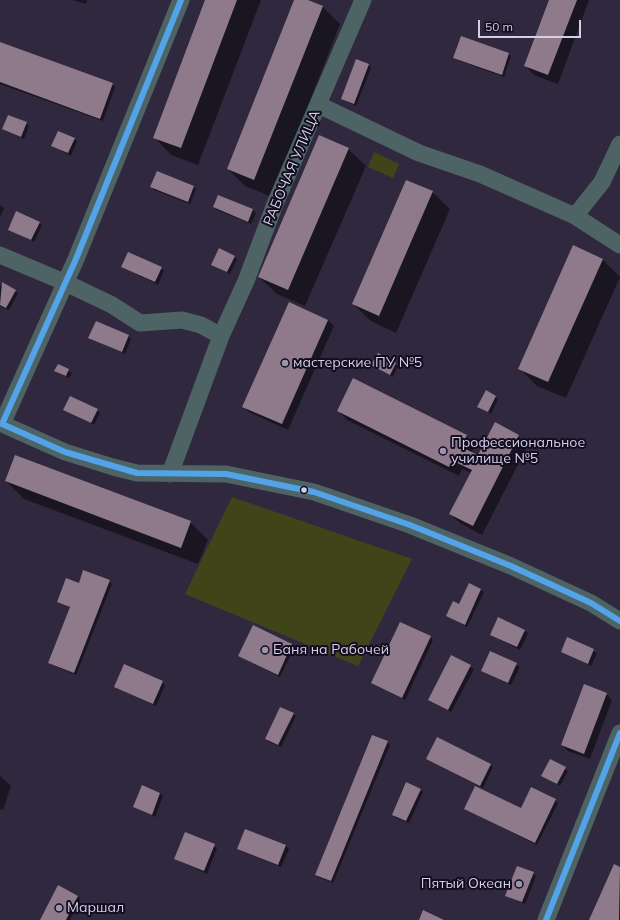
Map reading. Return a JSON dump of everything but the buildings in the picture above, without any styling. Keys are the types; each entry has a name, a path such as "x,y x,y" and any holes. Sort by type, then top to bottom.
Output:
{"street":[{"path":"181,0 125,140 1,423 65,452 113,468 136,473 226,474 314,492 410,525 511,566 591,603 620,621"},
{"name":"РАБОЧАЯ УЛИЦА","path":"170,474 222,336 246,280 275,204 363,0"},
{"path":"319,105 419,153 480,174 575,216 620,245"},
{"path":"575,216 602,182 620,144"},
{"path":"0,255 64,282 112,305 140,323 182,320 201,325 222,336"},
{"path":"546,920 620,733"}],"green space":[{"path":"374,152 399,164 393,178 368,167"},
{"path":"232,497 412,559 358,666 185,594"}],"transit line":[{"path":"2,424 76,259 181,0"},
{"path":"2,424 65,452 137,473 226,474 314,492 410,525 511,566 591,603 620,621"},
{"path":"546,920 620,733"}],"place":[{"name":"мастерские ПУ №5","path":"285,363"},
{"name":"Профессиональное училище №5","path":"443,451"},
{"name":"Баня на Рабочей","path":"265,650"},
{"name":"Пятый Океан","path":"519,884"},
{"name":"Маршал","path":"59,908"}]}
